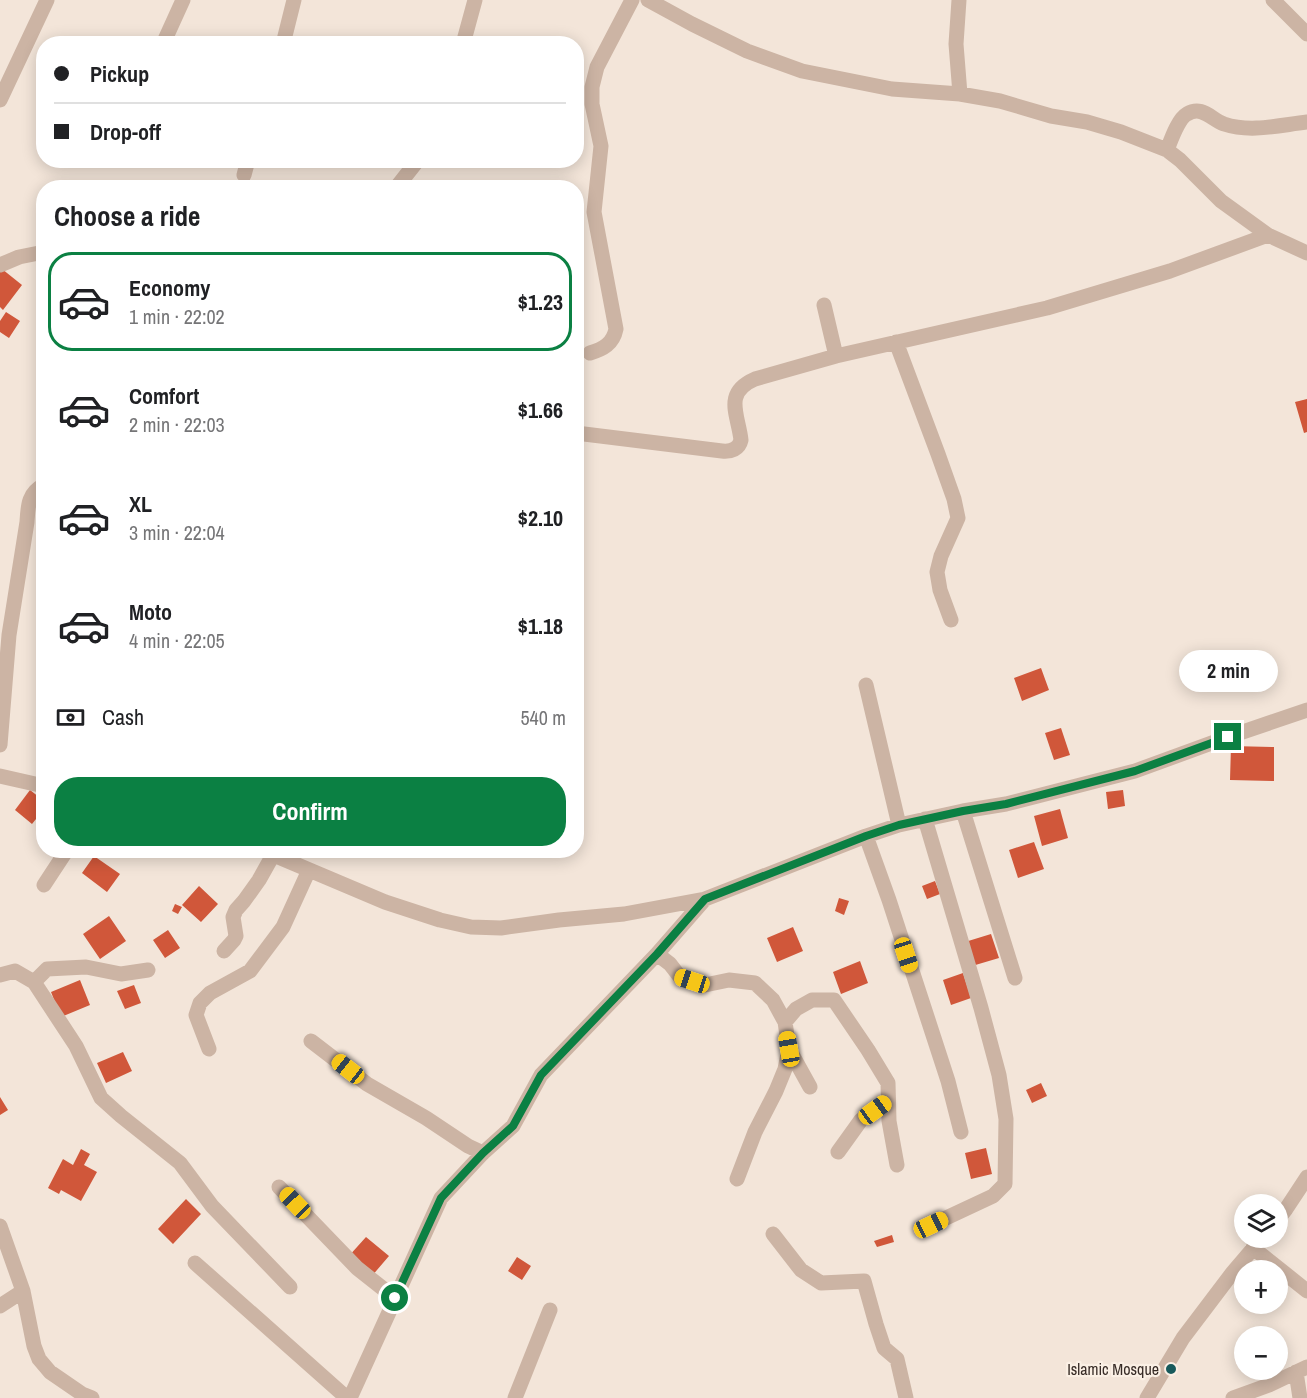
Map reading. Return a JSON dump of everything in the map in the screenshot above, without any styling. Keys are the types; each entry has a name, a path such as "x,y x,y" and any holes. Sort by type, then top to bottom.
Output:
{"street":[{"path":"0,100 47,0"},
{"path":"166,36 183,0"},
{"path":"285,36 294,0"},
{"path":"465,36 475,0"},
{"path":"590,353 608,345 616,329 594,212 601,146 592,104 592,87 597,67 632,0"},
{"path":"648,0 747,51 802,71 892,89 960,94 1000,101 1051,116 1087,122 1121,132 1167,150 1221,201 1268,235 1307,253"},
{"path":"959,0 956,44 960,94"},
{"path":"1273,0 1307,34"},
{"path":"1167,150 1181,118 1192,111 1202,111 1224,123 1251,129 1307,122"},
{"path":"402,180 412,168"},
{"path":"584,434 730,451 737,448 741,440 734,402 743,386 755,379 836,356 1047,308 1170,271 1268,235"},
{"path":"0,265 36,254"},
{"path":"824,304 836,356"},
{"path":"896,342 954,499 958,518 941,556 937,572 940,590 951,620"},
{"path":"0,745 5,634 27,522 29,500 36,489"},
{"path":"866,685 899,825"},
{"path":"279,858 385,902 471,927 501,928 624,914 705,899 899,825 1006,804 1135,771 1307,710"},
{"path":"0,776 36,784"},
{"path":"963,811 1015,978"},
{"path":"925,819 981,1008 999,1075 1006,1119 1005,1184 993,1196 931,1225"},
{"path":"866,836 948,1081 961,1132"},
{"path":"44,885 62,858"},
{"path":"224,951 236,936 233,917 236,910 259,880 266,858"},
{"path":"209,1049 196,1015 200,1003 210,993 250,971 283,927 309,870"},
{"path":"195,1263 348,1398 441,1198 483,1153 513,1126 541,1075 657,954 705,899"},
{"path":"657,954 670,964 680,977 705,985 729,980 755,983 773,1000 785,1022 789,1049 785,1069 755,1132 737,1179"},
{"path":"34,982 47,969 86,967 121,974 148,970"},
{"path":"0,975 15,971 34,982 76,1046 101,1098 180,1163 212,1206 290,1287"},
{"path":"785,1022 796,1009 812,1000 834,1000 888,1083 888,1121 897,1165"},
{"path":"311,1041 367,1084 483,1153"},
{"path":"789,1049 810,1087"},
{"path":"838,1152 861,1120 888,1100"},
{"path":"1288,1205 1307,1177"},
{"path":"279,1187 357,1269 395,1298"},
{"path":"0,1226 23,1291 34,1346 39,1359 50,1372 82,1394 92,1398"},
{"path":"773,1234 801,1270 821,1283 864,1281 884,1348 897,1359 906,1398"},
{"path":"1147,1398 1183,1338 1254,1248"},
{"path":"1263,1248 1307,1291"},
{"path":"0,1306 23,1291"},
{"path":"515,1398 550,1310"},
{"path":"1233,1398 1302,1370 1300,1398"}],"building":[{"path":"2,269 22,285 3,310 0,307 0,271"},
{"path":"6,312 20,321 9,338 0,332 0,321"},
{"path":"1307,399 1307,432 1304,433 1295,402"},
{"path":"1041,668 1049,690 1022,701 1014,678"},
{"path":"1061,728 1070,755 1054,760 1045,733"},
{"path":"1231,746 1274,747 1274,781 1230,780"},
{"path":"30,790 36,795 36,819 32,824 15,810"},
{"path":"1123,790 1125,806 1108,809 1106,792"},
{"path":"1060,809 1068,838 1042,846 1034,816"},
{"path":"1034,842 1044,869 1018,878 1009,850"},
{"path":"93,858 97,858 120,874 107,892 82,873"},
{"path":"935,881 940,894 927,899 922,886"},
{"path":"199,886 218,904 201,922 182,905"},
{"path":"839,898 849,901 844,915 835,911"},
{"path":"175,904 182,907 178,914 172,911"},
{"path":"109,916 126,941 100,959 83,934"},
{"path":"793,927 803,951 777,962 767,938"},
{"path":"168,930 180,948 165,958 153,940"},
{"path":"991,934 999,958 972,966 965,942"},
{"path":"860,961 868,983 841,994 833,972"},
{"path":"963,973 971,998 951,1005 943,980"},
{"path":"80,980 90,1005 61,1017 51,992"},
{"path":"134,985 141,1003 125,1009 117,991"},
{"path":"123,1052 132,1071 106,1083 97,1063"},
{"path":"1041,1083 1047,1096 1032,1103 1026,1090"},
{"path":"0,1097 8,1110 0,1115"},
{"path":"986,1148 992,1174 971,1179 965,1153"},
{"path":"81,1149 90,1154 84,1165 97,1172 81,1201 61,1190 59,1194 48,1188 63,1159 73,1165"},
{"path":"186,1199 201,1214 173,1244 158,1229"},
{"path":"892,1235 894,1242 877,1247 874,1241"},
{"path":"366,1237 389,1256 371,1277 348,1257"},
{"path":"517,1257 531,1266 522,1280 508,1271"}],"place":[{"name":"Islamic Mosque","path":"1171,1369"}],"route":[{"path":"395,1298 441,1198 483,1153 513,1126 541,1075 657,954 705,899 899,825 1006,804 1135,771 1228,737"}]}
